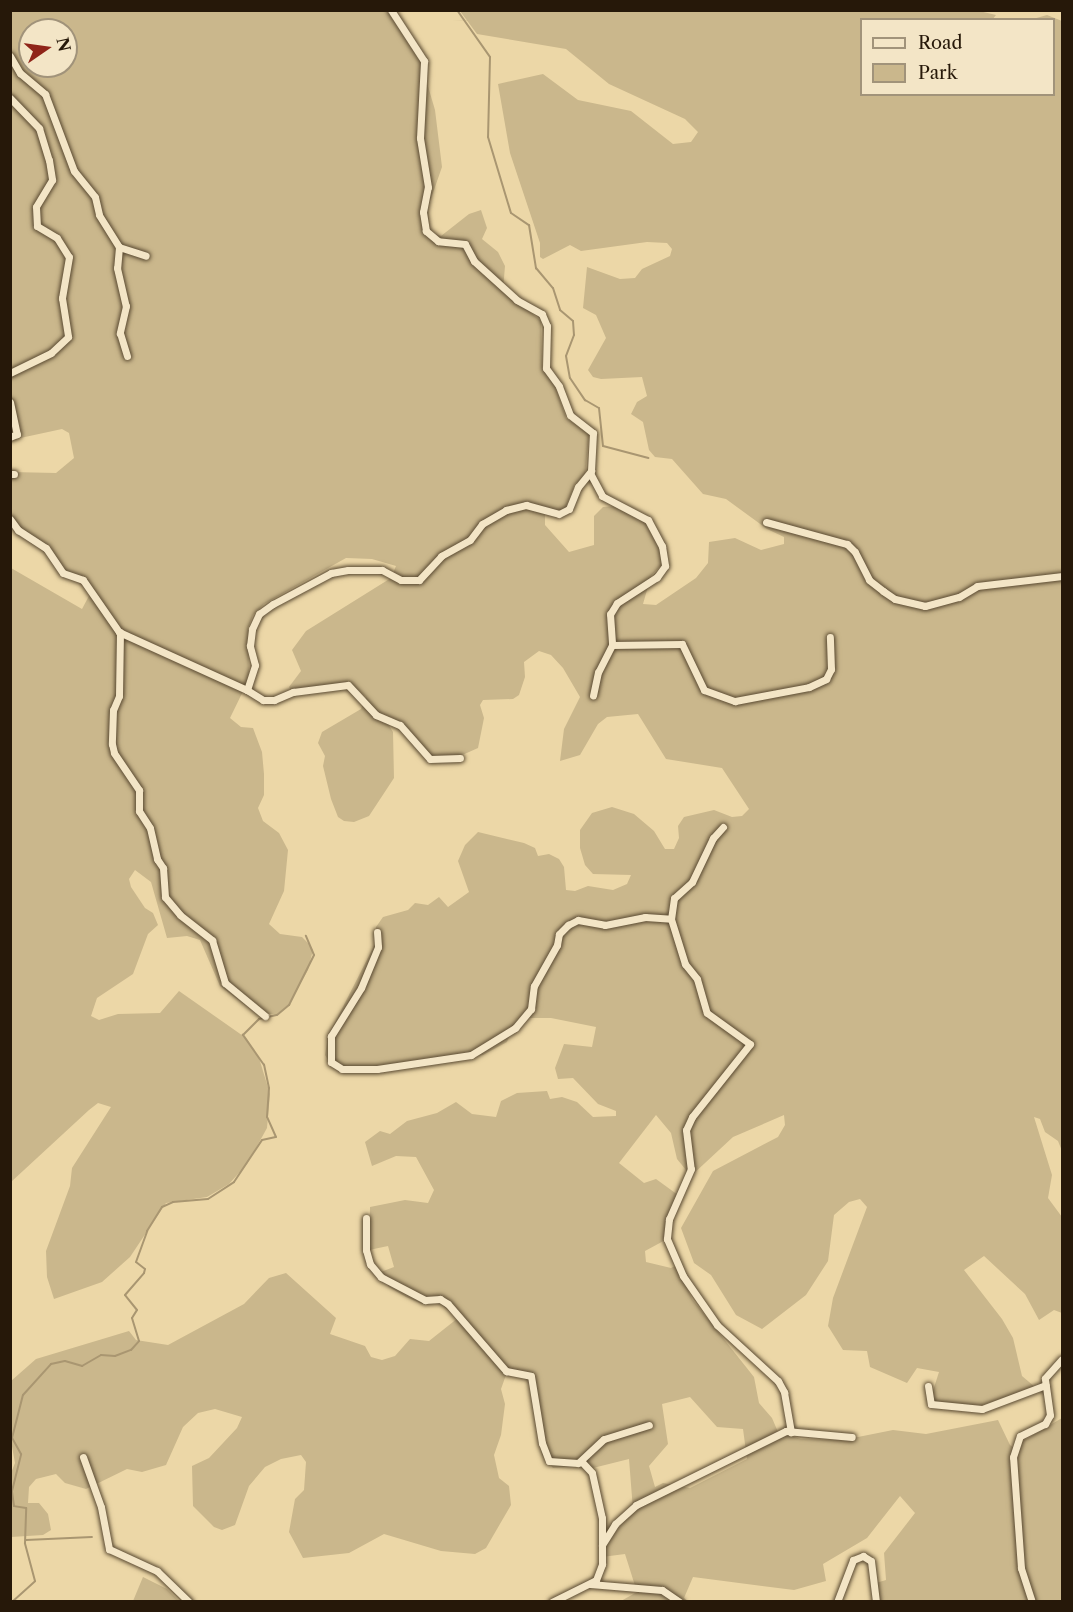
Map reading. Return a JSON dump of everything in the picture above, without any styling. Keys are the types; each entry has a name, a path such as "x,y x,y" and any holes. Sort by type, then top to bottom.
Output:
{"street":[{"path":"391,10 424,61 420,138 428,187 423,212 426,231 438,241 465,244 474,261 518,300 542,314 547,326 546,368 561,390 570,415 594,433 590,473 602,496 648,520 665,557 663,572 633,591 610,614 612,645 598,672 592,695"},
{"path":"10,56 20,73 45,94 74,171 95,197 99,215 120,247 146,256"},
{"path":"10,98 39,128 52,171 50,186 36,207 37,226 57,238 69,257 62,297 68,337 51,353 10,373"},
{"path":"120,247 117,268 126,306 120,333 127,356"},
{"path":"10,402 17,434 10,437"},
{"path":"247,690 255,665 250,646 252,629 264,609 331,573 382,570 401,580 419,580 447,551 470,540 482,524 514,506 558,514 567,511 578,487 590,473"},
{"path":"10,519 18,530 46,548 63,573 83,580 120,632 247,690 263,700 274,700 293,692 348,685 376,715 400,725 430,759 460,758"},
{"path":"766,522 847,544 855,552 869,580 896,599 925,606 959,597 977,586 1062,576"},
{"path":"120,632 120,689 113,710 112,744 114,753 139,790 140,811 150,828 157,859 164,868 165,897 180,915 212,940 218,948 216,962 225,982 265,1016"},
{"path":"612,645 682,644 704,690 735,701 809,687 826,680 831,669 830,637"},
{"path":"723,827 713,838 692,882 674,898 671,919 685,964 697,979 707,1013 750,1044 692,1117 686,1130 691,1168 669,1219 667,1239 683,1276 717,1325 778,1381 784,1392 790,1432"},
{"path":"377,932 378,947 361,988 331,1036 331,1062 342,1069 377,1069 455,1060 471,1055 515,1028 531,1009 534,986 557,945 559,934 568,925 579,920 604,925 645,917 671,919"},
{"path":"366,1218 366,1250 370,1264 381,1277 424,1300 440,1299 448,1304 506,1371 531,1376 546,1457 558,1464 581,1461 604,1439 649,1425"},
{"path":"1032,1602 1021,1568 1013,1457 1020,1436 1045,1424 1050,1415 1045,1378 1062,1359"},
{"path":"928,1386 931,1404 982,1409 1046,1385"},
{"path":"602,1545 615,1524 636,1505 736,1458 769,1438 790,1432 852,1437"},
{"path":"83,1457 101,1507 109,1550 163,1575 189,1602"},
{"path":"581,1461 592,1473 602,1518 601,1569 590,1584"},
{"path":"837,1602 853,1560 863,1556 871,1561 876,1602"},
{"path":"552,1602 573,1589 590,1584 662,1590 680,1602"}],"green space":[{"path":"975,10 996,15 994,18 860,18 860,96 1055,96 1055,18 1062,21 1062,1151 1058,1141 1045,1132 1040,1119 1034,1117 1052,1175 1048,1198 1062,1217 1062,1313 1054,1310 1039,1320 1025,1294 984,1256 964,1270 1002,1319 1013,1338 1022,1376 1035,1387 977,1407 954,1406 930,1400 939,1372 917,1368 907,1383 870,1367 867,1351 843,1350 828,1326 833,1298 867,1207 860,1199 849,1202 834,1215 828,1261 806,1295 762,1329 736,1315 711,1275 694,1263 681,1228 713,1171 778,1137 785,1125 784,1115 733,1137 691,1176 677,1159 671,1133 656,1115 619,1163 644,1183 656,1179 678,1195 668,1224 669,1238 645,1251 646,1262 671,1268 677,1265 692,1299 754,1377 759,1403 772,1418 778,1432 801,1439 843,1440 893,1430 926,1434 998,1420 1010,1445 1017,1450 1023,1441 1062,1418 1062,1601 878,1601 876,1583 886,1580 884,1553 915,1513 900,1496 867,1538 823,1564 826,1581 794,1590 693,1577 684,1598 688,1601 621,1601 637,1592 625,1554 602,1557 602,1549 633,1510 629,1459 589,1469 577,1466 553,1468 542,1455 529,1379 506,1375 501,1389 505,1404 501,1435 494,1455 499,1478 509,1486 511,1505 486,1548 475,1554 441,1551 384,1534 349,1553 303,1558 289,1532 295,1499 304,1490 306,1462 301,1455 281,1459 265,1467 249,1486 235,1525 222,1530 214,1527 193,1506 192,1466 209,1458 237,1428 242,1417 215,1409 198,1413 183,1427 166,1465 142,1472 127,1469 86,1489 65,1483 56,1474 36,1479 29,1487 28,1503 39,1503 48,1514 51,1530 43,1535 11,1537 11,1473 15,1463 11,1441 11,1381 36,1359 129,1331 136,1340 168,1345 244,1304 269,1278 286,1273 336,1318 330,1334 365,1346 371,1357 382,1360 395,1356 410,1339 429,1341 458,1318 439,1303 422,1304 406,1297 389,1287 378,1273 394,1267 388,1246 369,1250 370,1207 405,1200 428,1203 434,1190 416,1157 396,1156 372,1166 365,1142 380,1131 390,1134 407,1121 437,1113 456,1102 472,1114 496,1117 501,1101 517,1093 547,1091 550,1099 562,1097 577,1102 593,1117 616,1116 616,1111 598,1104 573,1078 558,1079 555,1068 564,1044 592,1047 596,1027 551,1018 528,1018 513,1027 507,1042 483,1055 374,1071 334,1069 325,1055 328,1036 375,944 376,927 383,917 408,910 415,903 428,905 439,897 448,907 469,892 458,861 465,845 478,832 524,843 535,848 538,856 549,854 559,859 564,867 566,890 575,891 588,886 613,890 627,884 631,875 593,874 585,865 580,848 580,830 592,813 612,807 634,814 654,831 665,849 674,849 679,838 678,826 684,817 714,810 732,817 742,816 749,809 722,768 666,759 638,714 607,717 598,724 580,755 560,761 564,729 580,697 563,668 551,655 539,651 524,662 525,677 519,695 513,699 483,700 480,705 484,718 478,748 460,756 434,758 402,725 391,717 386,721 393,732 394,778 369,816 354,822 344,821 338,817 331,799 323,766 325,756 318,743 322,732 361,709 366,697 350,683 291,690 289,687 301,671 292,650 306,631 391,578 396,566 372,559 346,558 264,604 253,615 248,628 249,679 230,718 241,727 253,728 262,752 264,774 264,795 258,808 263,821 279,833 288,850 284,891 269,924 280,934 302,937 309,944 313,950 308,970 288,1005 276,1015 253,1011 220,986 200,940 187,936 167,938 151,882 135,870 129,879 131,887 145,908 153,913 158,925 148,934 133,974 97,998 91,1016 99,1020 118,1014 160,1013 179,991 246,1038 259,1058 270,1094 267,1128 247,1164 229,1184 207,1197 166,1203 130,1257 102,1282 54,1299 47,1277 46,1251 70,1186 72,1168 111,1107 98,1103 11,1182 11,568 82,609 90,594 80,581 63,575 42,548 32,544 11,524 11,472 56,473 74,458 69,433 62,429 11,440 11,11 387,11 420,59 435,110 442,167 428,207 430,232 441,236 469,214 481,210 487,228 482,239 498,252 505,266 503,290 541,321 542,368 554,383 566,418 589,434 585,476 575,484 565,509 545,514 545,525 569,552 594,545 594,516 603,507 615,506 642,517 662,554 662,564 651,576 643,604 656,605 696,578 708,563 709,542 735,538 761,550 784,544 784,537 767,529 726,499 703,494 672,459 655,457 649,450 643,422 631,414 637,402 647,396 642,377 601,379 593,377 588,370 606,338 596,315 583,308 587,267 620,279 635,278 642,269 670,256 672,249 667,243 647,242 581,251 570,245 543,259 540,257 540,243 510,153 498,84 543,74 578,100 631,111 673,144 691,142 698,132 685,119 609,84 566,49 477,34 460,11","holes":["690,1397 717,1427 743,1429 747,1459 690,1488 663,1483 655,1487 649,1466 668,1444 662,1404"]},
{"path":"1047,15 1054,18 1036,18"},
{"path":"143,1577 167,1589 179,1601 133,1601"}],"waterway":[{"path":"457,10 490,57 488,137 511,213 529,225 536,268 553,288 560,310 573,321 574,335 566,356 570,378 585,400 599,408 603,446 648,458"},
{"path":"12,1602 35,1581 25,1543 26,1508 14,1506 12,1491 21,1454 12,1438 23,1395 51,1364 65,1361 82,1366 101,1355 115,1356 131,1350 139,1341 132,1318 137,1310 125,1295 144,1273 145,1269 136,1262 147,1231 162,1207 173,1202 208,1199 234,1182 262,1140 276,1137 267,1117 269,1088 264,1065 243,1035 259,1019 277,1015 289,1005 314,955 306,936"},
{"path":"26,1540 92,1537"}]}
